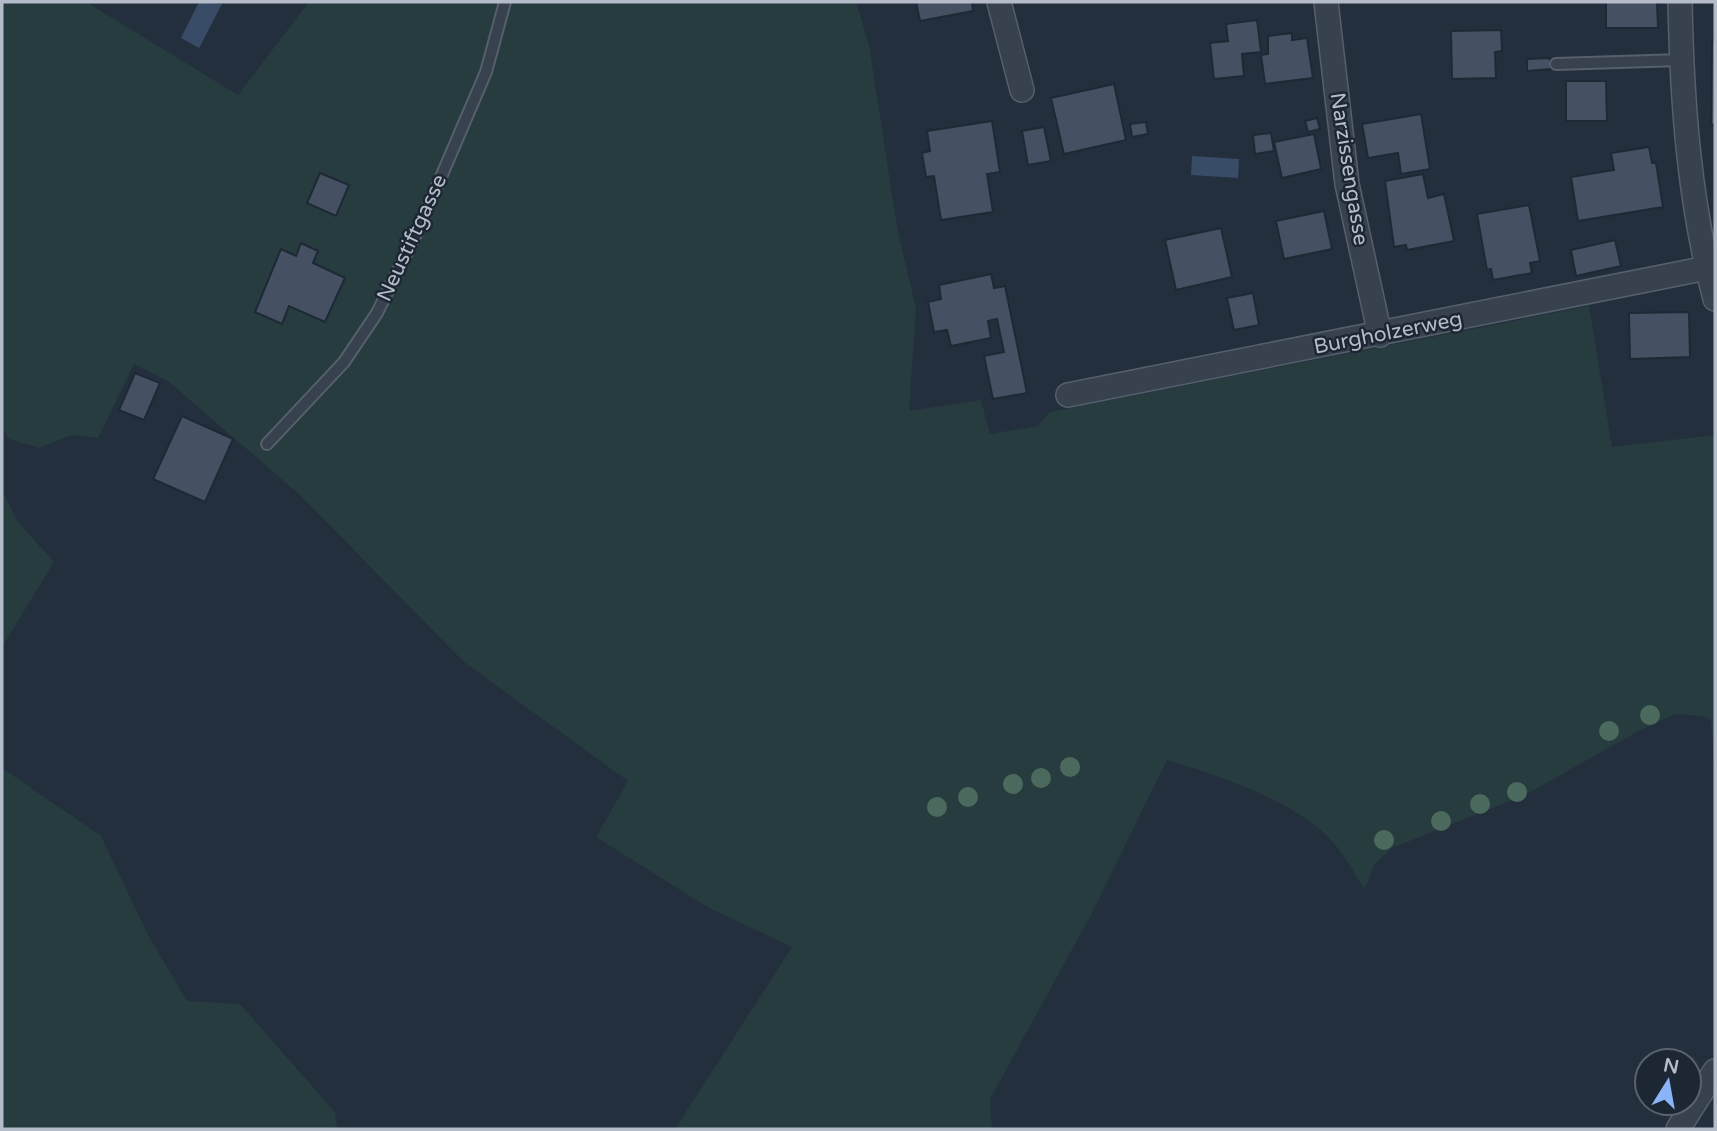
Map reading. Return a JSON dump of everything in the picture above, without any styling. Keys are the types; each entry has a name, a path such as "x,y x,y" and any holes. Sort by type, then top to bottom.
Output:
{"street":[{"path":"999,2 1022,90"},
{"name":"Narzissengasse","path":"1326,2 1347,184 1380,335"},
{"path":"1680,2 1688,157 1715,299"},
{"name":"Burgholzerweg","path":"1068,395 1707,268"},
{"path":"1678,1129 1715,1071"}],"lane":[{"name":"Neustiftgasse","path":"267,444 344,362 377,313 420,226 486,72 505,2"},
{"path":"1556,64 1681,60"}],"green space":[{"path":"2,2 86,2 238,95 309,2 856,2 869,45 897,227 916,309 909,411 981,400 990,434 1038,426 1050,412 1589,306 1612,447 1715,435 1715,776 1711,720 1702,716 1675,714 1635,733 1525,795 1392,848 1374,865 1365,889 1332,842 1294,811 1252,790 1167,760 1092,913 990,1099 992,1129 675,1129 792,947 709,908 596,837 628,781 464,662 301,496 168,381 134,364 98,438 72,435 39,448 9,439 2,427"},
{"path":"2,490 17,521 54,562 2,647"},
{"path":"2,768 101,836 147,933 187,1001 240,1004 335,1112 337,1129 2,1129"}],"water":[{"path":"199,2 222,4 199,48 181,38"},
{"path":"1192,156 1239,159 1238,178 1191,175"}],"building":[{"path":"916,2 972,2 973,11 920,21"},
{"path":"1606,2 1657,2 1658,28 1606,28"},
{"path":"1257,20 1261,52 1242,54 1244,76 1214,79 1210,43 1228,41 1226,24"},
{"path":"1501,30 1502,51 1495,52 1496,78 1452,79 1451,31"},
{"path":"1292,33 1292,40 1307,38 1313,78 1265,84 1261,55 1268,54 1268,36"},
{"path":"1712,40 1715,40 1715,124 1711,125"},
{"path":"1550,58 1551,69 1527,71 1527,59"},
{"path":"1566,81 1606,81 1607,121 1566,121"},
{"path":"1114,84 1126,140 1064,154 1051,98"},
{"path":"1421,114 1430,169 1401,174 1398,153 1368,158 1362,124"},
{"path":"1317,118 1320,129 1308,132 1305,121"},
{"path":"992,121 1000,172 987,174 993,212 941,220 934,176 926,177 922,153 930,151 927,131"},
{"path":"1146,122 1148,134 1132,137 1130,124"},
{"path":"1044,127 1051,161 1028,165 1022,131"},
{"path":"1271,133 1274,151 1255,154 1253,135"},
{"path":"1314,134 1321,169 1282,178 1274,142"},
{"path":"1649,147 1652,163 1656,163 1663,207 1578,221 1571,177 1614,170 1611,153"},
{"path":"320,173 349,185 336,216 307,203"},
{"path":"1423,174 1428,198 1444,194 1454,241 1407,250 1406,245 1394,247 1385,181"},
{"path":"1529,205 1540,261 1530,263 1532,273 1493,280 1491,269 1487,270 1477,214"},
{"path":"1324,211 1332,249 1284,259 1276,221"},
{"path":"1221,228 1232,277 1176,290 1165,240"},
{"path":"1615,240 1621,266 1576,276 1571,250"},
{"path":"301,243 318,251 313,263 345,278 325,322 289,306 282,324 255,312 281,249 296,256"},
{"path":"991,274 994,288 1005,286 1027,393 993,399 984,356 1004,352 997,319 988,321 991,338 951,346 947,330 934,332 928,302 941,299 939,285"},
{"path":"1253,293 1259,325 1234,330 1227,298"},
{"path":"1689,312 1690,357 1630,359 1629,313"},
{"path":"135,373 160,383 144,420 119,410"},
{"path":"182,416 233,439 205,502 153,479"}]}
